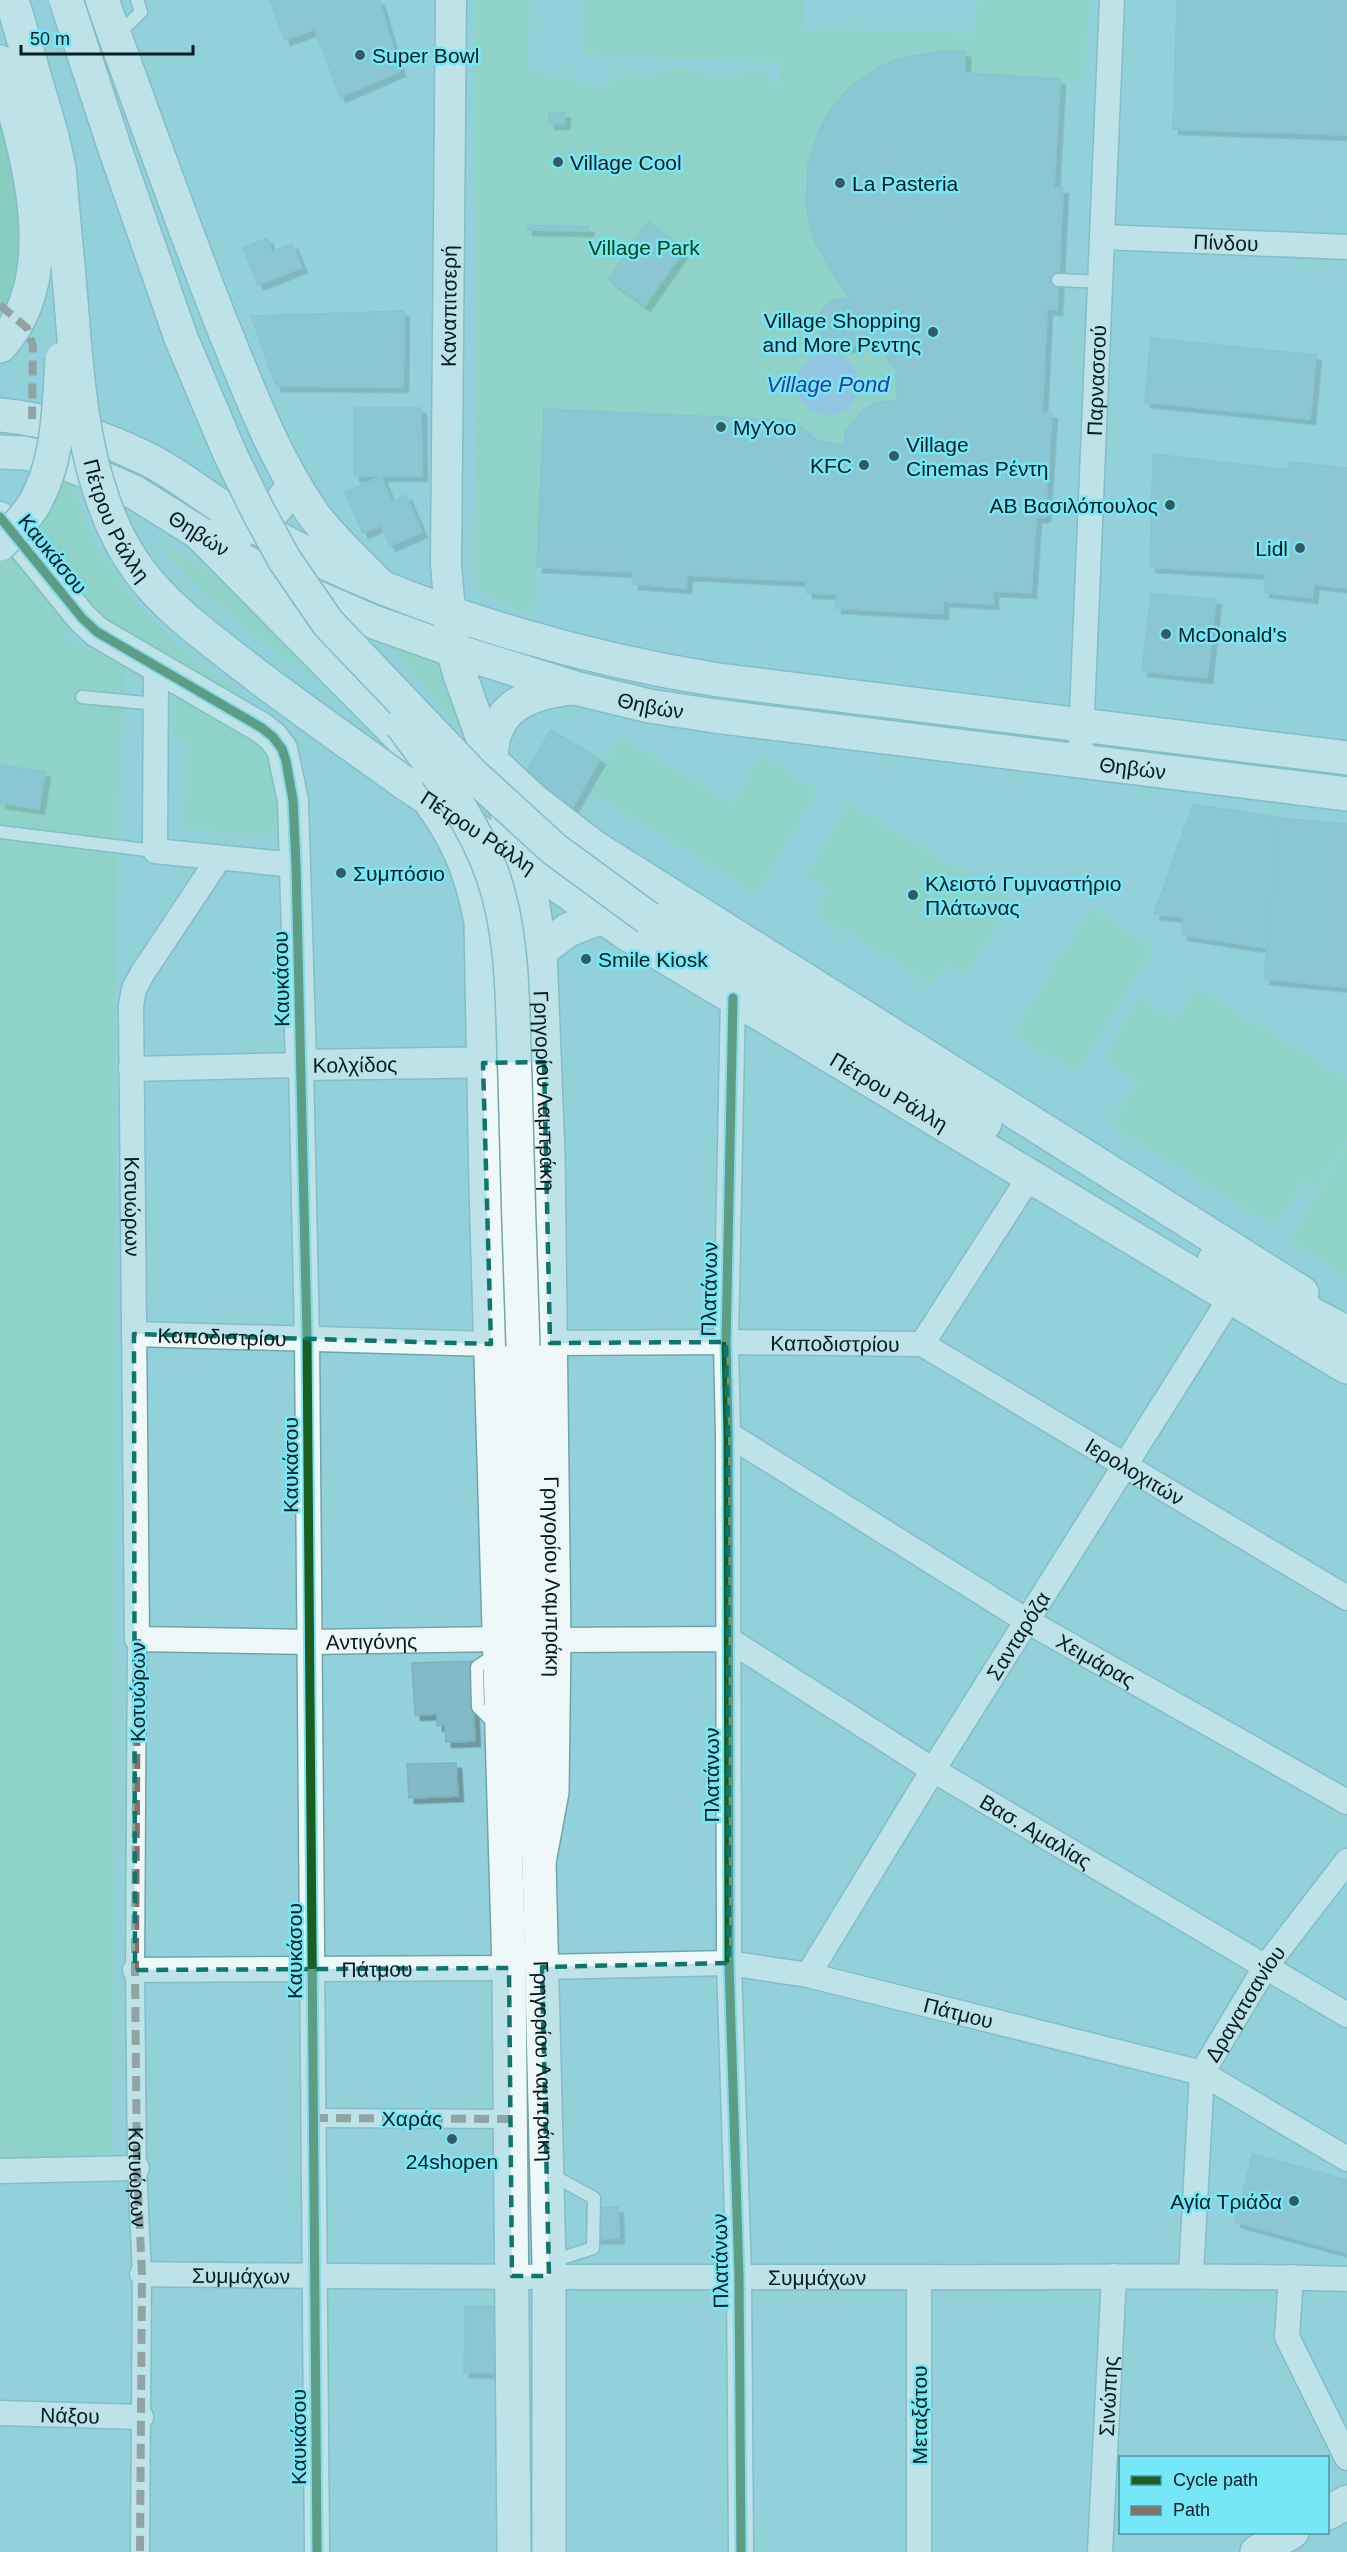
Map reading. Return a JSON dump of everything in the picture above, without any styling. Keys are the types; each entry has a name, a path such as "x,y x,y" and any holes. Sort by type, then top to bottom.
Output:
{"main road":[{"name":"Πέτρου Ράλλη","path":"12,0 59,168 81,389 91,459 106,511 131,559 156,590 198,630 254,674 416,791 522,860 602,917 1347,1367"},
{"name":"Πέτρου Ράλλη","path":"66,0 116,152 182,339 258,522 328,623 471,774 554,849 648,918 1242,1278 1347,1333"},
{"path":"102,0 190,242 252,397 294,484 327,532 381,587"},
{"path":"0,62 27,165 35,221 34,268 29,291 15,327 0,346"},
{"path":"0,544 31,509 38,497 49,464 59,408 68,267"},
{"name":"Θηβών","path":"0,416 32,418 99,438 149,460 327,563 381,587 450,612 585,653 654,670 1347,758"},
{"name":"Θηβών","path":"0,452 24,453 88,472 134,492 247,563 372,621 453,650 575,688 649,705 715,716 1347,794"},
{"path":"203,537 237,534 258,522 284,501 294,484"},
{"path":"203,537 522,860"},
{"name":"Γρηγορίου Λαμπράκη","path":"450,612 453,650 460,675 491,761 530,886 540,951 548,1155 537,1345 554,1640 552,1792 539,1862 549,2269 549,2552"},
{"path":"328,623 459,806 480,844 499,897 508,938 537,1345 530,1700 539,1862"},
{"path":"575,688 552,690 534,696 508,712 494,730 491,761 564,825 611,858 1347,1322"},
{"name":"Γρηγορίου Λαμπράκη","path":"416,791 448,826 464,858 481,922 509,1968 514,2552"},
{"path":"540,951 568,930 602,917"},
{"path":"1329,2512 1347,2502"},
{"path":"1257,2552 1288,2534"}],"street":[{"name":"Καναπιτσερή","path":"450,612 446,564 451,0"},
{"name":"Παρνασσού","path":"1080,761 1104,237 1112,0"},
{"name":"Πίνδου","path":"1104,237 1347,247"},
{"name":"Καυκάσου","path":"0,518 90,627 262,728 273,737 282,749 290,781 296,866 307,1337 317,2552"},
{"path":"156,666 155,851 296,866"},
{"name":"Κοτυώρων","path":"140,2552 142,2274 136,2168 137,1640 130,1005 134,989 219,858"},
{"name":"Πλατάνων","path":"733,998 726,1342 729,1963 739,2276 741,2552"},
{"name":"Κολχίδος","path":"131,1069 544,1062"},
{"name":"Καποδιστρίου","path":"537,1345 726,1342 922,1344 1030,1176"},
{"name":"Σανταρόζα","path":"808,1975 933,1770 1231,1298"},
{"name":"Καποδιστρίου","path":"134,1334 307,1337 491,1344"},
{"name":"Ιερολοχιτών","path":"922,1344 1347,1598"},
{"name":"Χειμάρας","path":"728,1434 1027,1621 1347,1802"},
{"path":"554,1640 728,1639"},
{"name":"Βασ. Αμαλίας","path":"728,1639 933,1770 1347,2015"},
{"name":"Αντιγόνης","path":"137,1640 499,1645"},
{"name":"Δραγατσανίου","path":"1191,2275 1202,2073 1266,1966 1347,1861"},
{"name":"Πάτμου","path":"542,1967 729,1963 808,1975 1202,2073 1347,2159"},
{"name":"Πάτμου","path":"135,1970 509,1968"},
{"name":"Χαράς","path":"313,2118 510,2119"},
{"path":"0,2171 136,2168"},
{"name":"Συμμάχων","path":"142,2274 512,2276 549,2269 739,2276 1191,2275 1347,2279"},
{"name":"Σινώπης","path":"1100,2552 1114,2276"},
{"name":"Μεταξάτου","path":"919,2277 920,2552"},
{"path":"1291,2277 1287,2337 1347,2458"},
{"name":"Νάξου","path":"0,2413 141,2417"}],"lane":[{"path":"115,37 141,12 136,0"},
{"path":"1058,280 1102,282"},
{"path":"82,698 156,704"},
{"path":"0,832 155,851"},
{"path":"547,2172 594,2198 593,2248 549,2269"}],"highlighted area":[{"path":"544,1062 550,1343 726,1342 728,1434 729,1963 542,1967 549,2276 512,2276 509,1968 135,1970 134,1334 491,1344 483,1063"}],"green space":[{"name":"Village Park","path":"474,0 529,0 528,70 599,87 629,72 644,75 680,66 719,76 755,71 768,73 778,87 781,63 582,55 583,0 804,0 804,29 975,33 977,0 1089,0 1085,82 965,73 964,52 919,53 892,61 867,75 846,93 828,115 815,140 807,167 805,195 809,223 821,253 850,300 833,301 823,309 818,320 820,332 826,342 836,348 849,347 865,337 875,344 888,357 894,371 897,389 897,400 877,404 861,412 855,418 846,435 844,446 817,440 789,420 544,409 535,618 473,588 475,498"},
{"path":"0,108 13,158 24,267 0,330"},
{"path":"59,477 71,477 81,510 98,547 134,601 181,648 304,743 301,747 236,700 112,632 25,536"},
{"path":"157,538 239,591 319,674 320,679 317,681 210,599 172,560"},
{"path":"13,550 72,622 64,638 125,666 117,847 112,2166 0,2162 0,562"},
{"path":"388,644 445,659 467,737"},
{"path":"173,692 261,745 274,766 278,831 267,835 183,829 187,740 172,740"},
{"path":"621,737 732,804 761,756 818,791 756,893 588,791"},
{"name":"Κλειστό Γυμναστήριο Πλάτωνας","path":"848,803 1011,900 967,975 946,962 933,984 814,913 827,890 805,877"},
{"path":"1090,908 1154,948 1076,1073 1013,1034"},
{"path":"1196,987 1347,1079 1347,1140 1318,1188 1304,1180 1275,1227 1111,1126 1138,1082 1102,1060 1139,998 1176,1020"},
{"path":"1347,1144 1347,1277 1289,1240"}],"water":[{"name":"Village Pond","path":"822,353 834,353 850,362 857,372 859,384 857,396 850,406 834,415 822,415 811,410 802,401 797,390 797,378 802,367 811,358"}],"building":[{"name":"Super Bowl","path":"270,0 379,0 400,71 340,97 315,29 285,40"},
{"path":"1177,0 1347,0 1347,135 1173,129"},
{"name":"Village Shopping and More Ρεντης","path":"941,51 965,52 965,73 1060,79 1054,188 1063,188 1057,310 1047,309 1042,412 1052,413 1045,517 1036,517 1031,593 993,591 993,604 943,601 943,614 836,608 836,594 807,593 806,581 687,575 686,588 633,584 632,572 537,567 544,409 789,420 817,440 844,446 845,433 862,410 876,403 897,400 896,370 880,346 865,337 852,347 834,347 824,341 818,329 818,316 824,307 837,299 850,300 817,246 809,222 806,203 808,164 818,132 829,113 843,94 857,82 884,65 901,58"},
{"path":"549,112 565,113 564,124 549,124"},
{"path":"648,222 685,248 645,306 608,279"},
{"path":"527,225 589,227 588,231 527,230"},
{"path":"267,238 272,252 292,244 302,267 258,285 243,248"},
{"path":"404,311 403,387 276,386 251,316"},
{"path":"1151,338 1316,355 1310,419 1145,402"},
{"path":"354,408 421,408 422,476 354,476"},
{"path":"1153,454 1288,470 1289,462 1347,468 1347,588 1314,584 1312,598 1264,592 1266,574 1150,567"},
{"path":"381,477 392,502 406,495 422,532 390,546 381,525 363,533 345,492"},
{"path":"1151,594 1216,599 1207,678 1142,671"},
{"path":"551,730 600,759 572,808 522,779"},
{"path":"0,765 45,772 39,809 0,803"},
{"path":"1193,804 1279,818 1267,948 1182,935 1184,917 1154,914"},
{"path":"1279,818 1347,824 1347,987 1264,979"},
{"path":"476,1661 473,1702 475,1741 446,1742 445,1725 437,1726 437,1714 415,1715 412,1663"},
{"path":"456,1763 458,1796 409,1798 407,1764"},
{"name":"Αγία Τριάδα","path":"1253,2154 1347,2180 1347,2253 1235,2222"},
{"path":"618,2207 619,2238 587,2239 586,2208"},
{"path":"465,2306 506,2307 505,2373 464,2372"}],"marked path":[{"path":"0,305 27,328 33,346 32,419"},
{"path":"137,1639 135,1970 137,2168 142,2274 140,2552"},
{"path":"313,2118 510,2119"}],"cycle path":[{"path":"0,517 82,618 97,632 262,728 273,737 282,749 286,761 293,800 307,1337 317,2552"},
{"path":"733,998 726,1342 729,1963 739,2276 741,2552"}],"place":[{"name":"Super Bowl","path":"360,55"},
{"name":"Village Cool","path":"558,162"},
{"name":"La Pasteria","path":"840,183"},
{"name":"Village Shopping and More Ρεντης","path":"933,332"},
{"name":"MyYoo","path":"721,427"},
{"name":"Village Cinemas Ρέντη","path":"894,456"},
{"name":"KFC","path":"864,465"},
{"name":"ΑΒ Βασιλόπουλος","path":"1170,505"},
{"name":"Lidl","path":"1300,548"},
{"name":"McDonald's","path":"1166,634"},
{"name":"Συμπόσιο","path":"341,873"},
{"name":"Κλειστό Γυμναστήριο Πλάτωνας","path":"913,895"},
{"name":"Smile Kiosk","path":"586,959"},
{"name":"24shopen","path":"452,2139"},
{"name":"Αγία Τριάδα","path":"1294,2201"}]}
